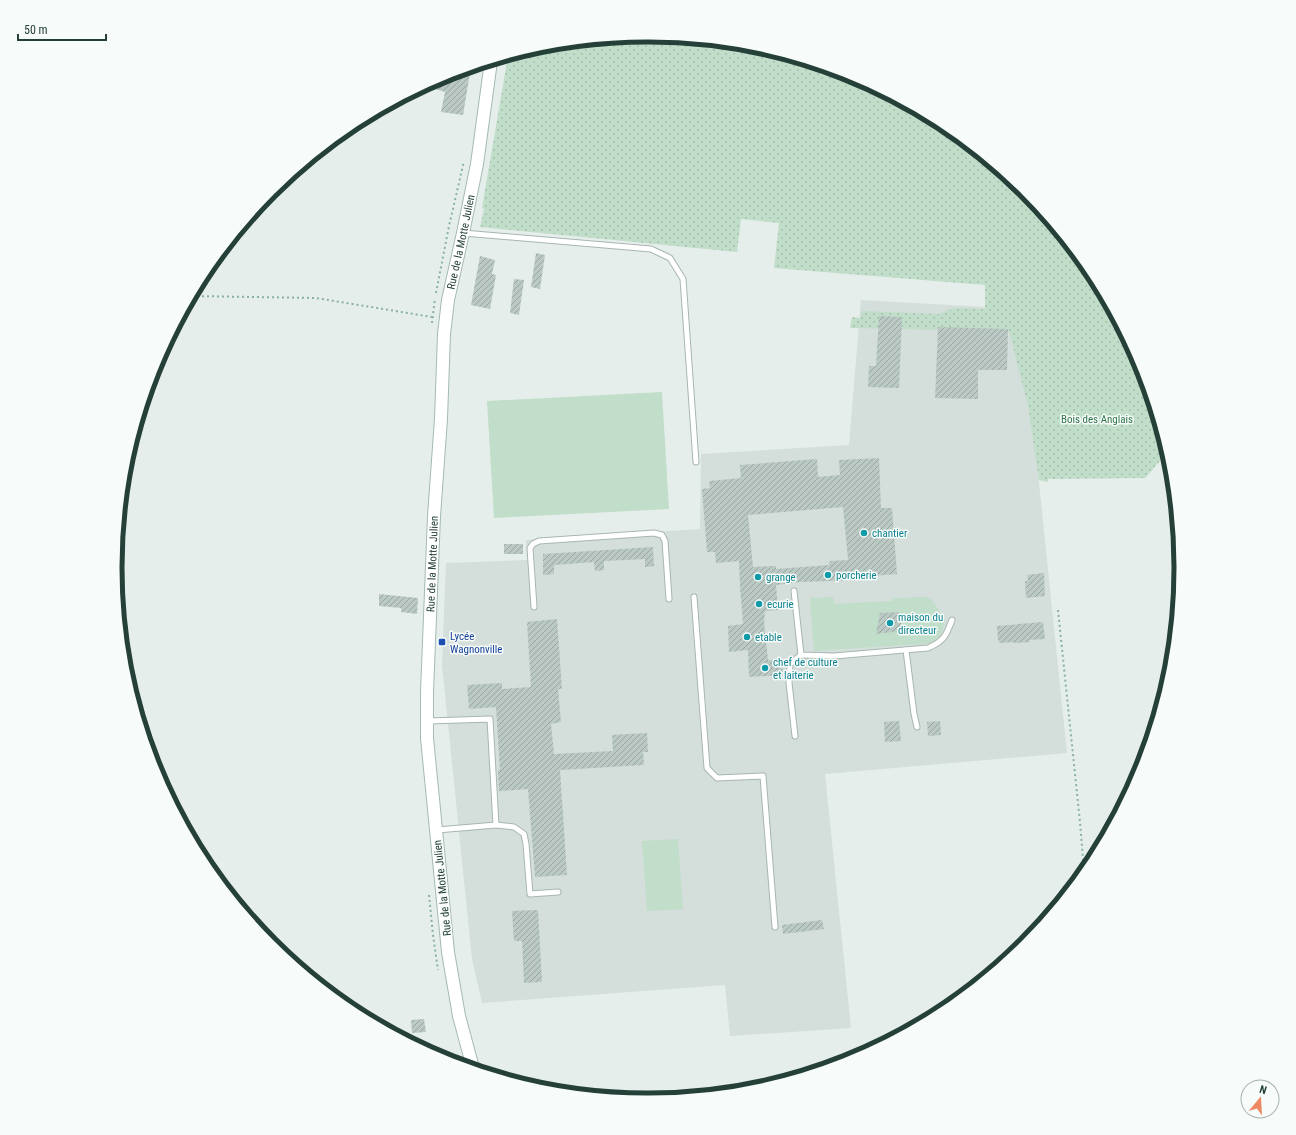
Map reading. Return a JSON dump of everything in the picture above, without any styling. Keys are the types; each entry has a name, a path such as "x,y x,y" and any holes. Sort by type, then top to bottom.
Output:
{"street":[{"name":"Rue de la Motte Julien","path":"470,1062 459,1016 450,967 427,738 427,721 434,531 445,320 450,288 477,164 490,67"}],"lane":[{"path":"463,233 651,249 670,258 683,280 696,462"},
{"path":"534,607 530,548 533,544 539,542 654,534 662,536 665,541 669,599"},
{"path":"794,591 801,655"},
{"path":"694,597 707,768 717,778 763,776 775,927"},
{"path":"795,736 789,683 790,664 801,655 834,656 928,648 939,644 946,635 952,620"},
{"path":"906,650 917,727"},
{"path":"427,721 490,719 496,825"},
{"path":"436,830 496,825 514,827 524,834 530,894 558,892"}],"path":[{"path":"199,296 316,298 445,320"},
{"path":"1058,610 1083,862"}],"shaded area":[{"path":"861,300 1021,309 1067,753 825,774 851,1028 730,1036 725,985 482,1003 472,959 442,665 446,563 527,560 526,540 700,529 701,454 849,445"}],"green space":[{"name":"Bois des Anglais","path":"648,42 717,46 751,52 817,70 880,96 911,112 940,131 994,172 1020,196 1043,221 1085,276 1119,335 1146,399 1156,431 1162,459 1145,478 1048,479 1048,482 1039,480 1028,406 1009,331 850,328 852,317 860,318 862,311 939,314 955,308 985,309 985,285 774,268 779,223 741,219 737,252 480,227 484,209 482,208 507,61 545,52 579,46"},
{"path":"662,392 669,509 494,518 487,401"},
{"path":"833,597 834,604 893,601 893,598 926,597 932,600 945,619 943,629 935,643 814,651 810,598"},
{"path":"678,839 683,909 647,911 642,841"}],"building":[{"path":"470,73 463,115 441,112 445,92 433,88"},
{"path":"536,253 545,255 540,289 531,287"},
{"path":"480,256 495,260 492,274 496,275 490,309 471,305"},
{"path":"514,279 524,280 519,315 510,313"},
{"path":"879,316 902,317 899,388 868,387 869,366 876,366"},
{"path":"938,327 1008,329 1007,370 978,370 978,399 935,398"},
{"path":"879,458 881,508 892,508 897,574 858,577 859,580 800,582 776,585 778,610 765,611 764,623 768,660 782,659 783,675 749,677 748,650 729,652 728,626 743,624 739,561 716,563 715,552 707,552 702,489 710,488 709,481 741,478 740,465 817,459 818,477 840,475 839,460","holes":["843,507 848,560 830,561 829,565 776,569 776,566 753,567 748,515"]},
{"path":"504,544 523,544 523,554 504,554"},
{"path":"653,547 654,566 645,567 645,559 604,561 604,570 595,571 594,562 554,565 554,574 543,575 543,554"},
{"path":"1044,573 1045,596 1026,598 1025,581 1028,581 1027,575"},
{"path":"379,594 418,598 417,614 401,612 401,608 379,606"},
{"name":"maison du directeur","path":"899,612 899,619 901,619 901,631 876,634 880,613"},
{"path":"557,619 562,689 558,689 561,722 551,724 554,754 613,751 612,735 647,733 648,752 643,752 644,765 560,770 567,875 535,877 528,789 499,791 498,770 500,770 496,707 469,709 467,685 502,683 502,689 531,687 527,622"},
{"path":"1043,622 1045,639 1014,643 1000,643 998,640 997,626"},
{"path":"899,721 901,741 885,742 884,722"},
{"path":"940,721 941,735 928,736 927,722"},
{"path":"538,910 542,982 524,983 522,941 514,941 512,911"},
{"path":"822,920 824,929 783,934 782,925"},
{"path":"424,1019 426,1032 412,1033 411,1020"}],"place":[{"name":"chantier","path":"864,533"},
{"name":"porcherie","path":"828,575"},
{"name":"grange","path":"758,577"},
{"name":"ecurie","path":"759,604"},
{"name":"maison du directeur","path":"890,623"},
{"name":"etable","path":"747,637"},
{"name":"Lycée Wagnonville","path":"442,642"},
{"name":"chef de culture et laiterie","path":"765,668"}]}
